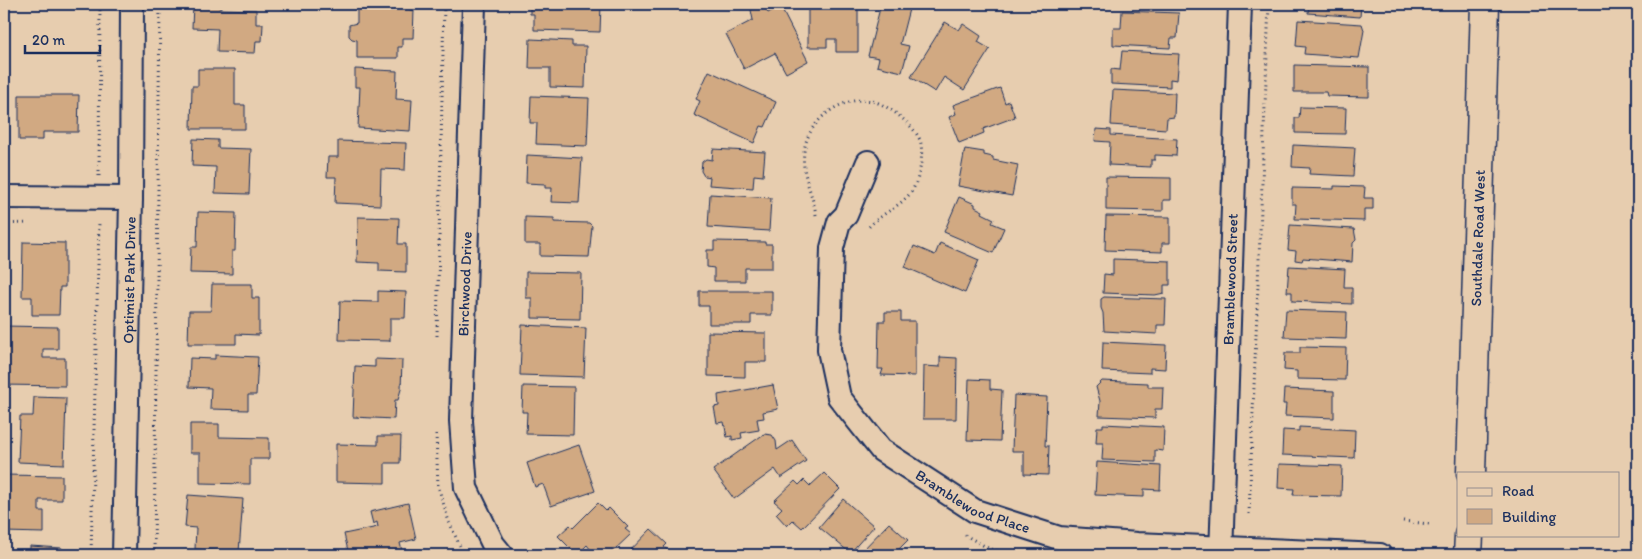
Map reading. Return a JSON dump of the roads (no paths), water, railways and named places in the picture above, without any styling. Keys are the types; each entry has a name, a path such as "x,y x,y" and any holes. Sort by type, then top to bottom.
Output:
{"main road":[{"name":"Southdale Road West","path":"1471,472 1485,4"},
{"path":"1468,555 1469,536"}],"street":[{"name":"Optimist Park Drive","path":"124,555 131,198 132,4"},
{"name":"Birchwood Drive","path":"474,4 461,421 466,488 493,544 502,555"},
{"name":"Bramblewood Street","path":"1221,552 1240,4"},
{"name":"Bramblewood Place","path":"868,162 846,215 840,222 832,248 829,350 838,397 880,450 975,511 1059,538 1221,552 1380,555"},
{"path":"4,197 131,198"}]}
